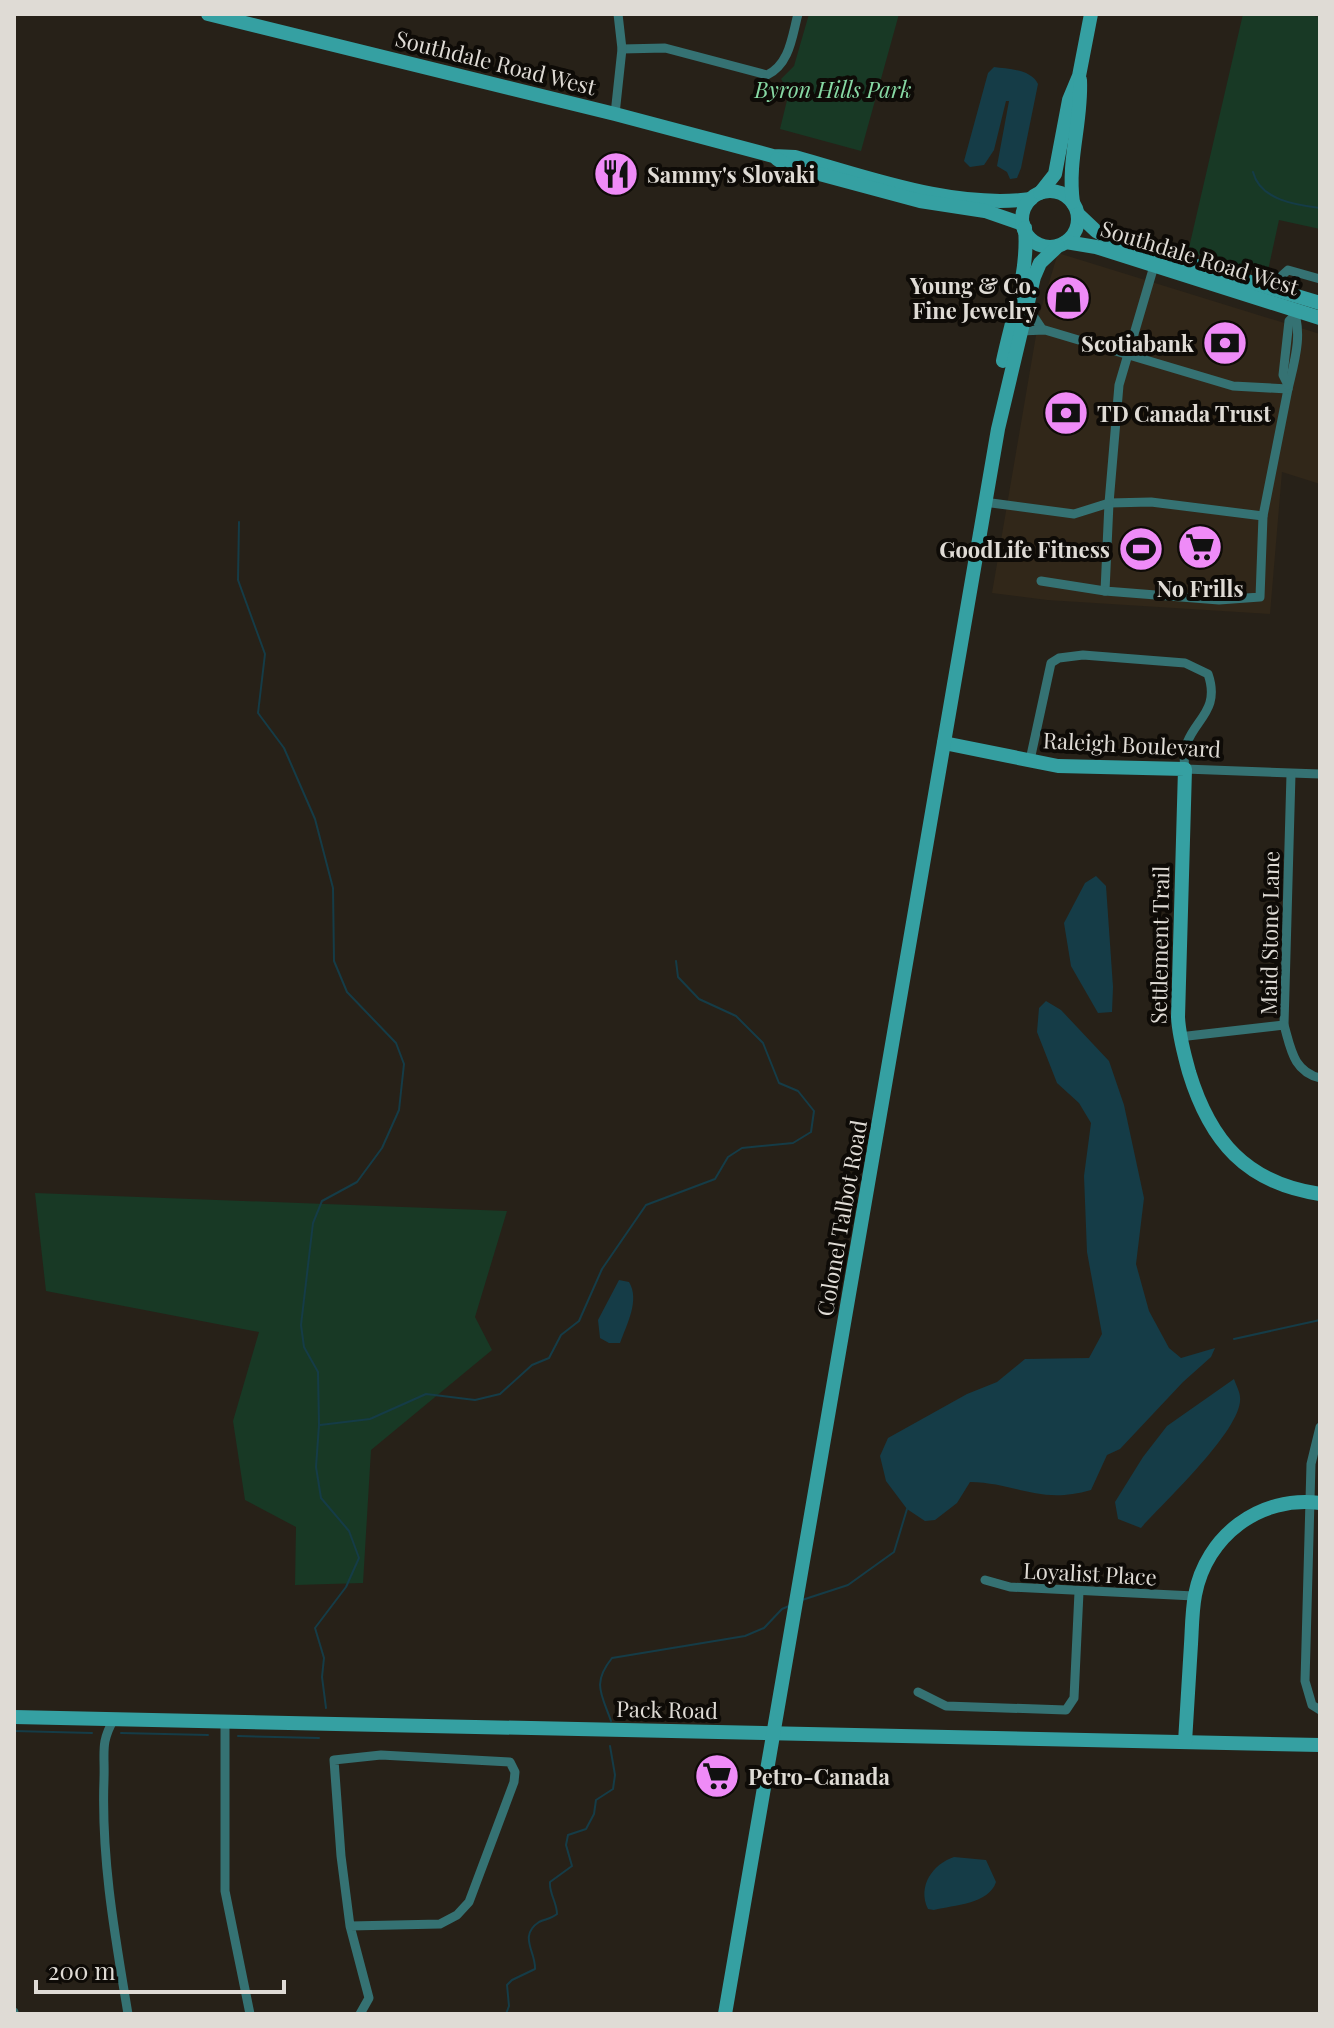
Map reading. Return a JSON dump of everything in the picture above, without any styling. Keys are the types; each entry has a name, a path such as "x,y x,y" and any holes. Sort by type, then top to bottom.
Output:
{"main road":[{"name":"Southdale Road West","path":"208,14 882,181 968,199 1007,202 1036,196"},
{"path":"1079,76 1081,98 1070,171 1077,228 1062,244 1041,245 1032,240 1024,226 1023,214 1055,174 1069,100 1079,76 1091,14"},
{"name":"Southdale Road West","path":"773,156 786,165 920,201 985,211 1024,226"},
{"path":"1036,196 1059,193 1075,209"},
{"name":"Southdale Road West","path":"1075,209 1096,231 1117,242 1320,303"},
{"name":"Colonel Talbot Road","path":"998,429 1001,372 1026,246 1024,226"},
{"name":"Southdale Road West","path":"1062,244 1096,247 1320,318"},
{"name":"Colonel Talbot Road","path":"725,2014 984,502 1026,305 1040,263 1062,244"},
{"name":"Raleigh Boulevard","path":"944,743 1058,766 1185,769"},
{"name":"Settlement Trail","path":"1185,769 1179,1037 1199,1103 1209,1124 1232,1154 1271,1180 1294,1190 1320,1194"},
{"path":"1185,1742 1194,1596 1213,1552 1235,1524 1269,1507 1315,1503"},
{"name":"Pack Road","path":"14,1717 1320,1745"}],"street":[{"path":"615,114 622,49 618,14"},
{"path":"622,49 665,48 767,75 778,69 786,55 798,14"},
{"path":"1105,591 1119,385 1154,266"},
{"path":"1041,581 1105,591 1219,600 1260,597 1263,516 1288,387 1283,375 1289,321 1295,312 1277,289 1278,279 1288,270 1320,279"},
{"path":"1026,305 1042,329"},
{"path":"1020,331 1042,329 1233,386 1288,387"},
{"path":"984,502 1074,514 1109,503 1151,502 1263,516"},
{"path":"1030,760 1051,663 1059,658 1083,655 1185,663 1208,674 1211,699 1201,721 1185,743 1182,753 1185,769"},
{"name":"Raleigh Boulevard","path":"1185,769 1320,774"},
{"name":"Maid Stone Lane","path":"1291,774 1284,1025 1299,1068 1320,1078"},
{"path":"1179,1037 1284,1025"},
{"path":"1320,1427 1311,1464 1315,1503 1305,1681 1312,1705 1320,1710"},
{"name":"Loyalist Place","path":"985,1580 1010,1587 1194,1596"},
{"path":"918,1692 946,1706 1066,1710 1074,1698 1079,1592"},
{"path":"114,1719 103,1738 102,1827 107,1884 128,2014"},
{"path":"225,1722 225,1891 250,2014"},
{"path":"350,1926 440,1924 457,1915 469,1902 514,1782 515,1772 510,1762 381,1755 334,1760 350,1926 369,1998 360,2014"}],"shaded area":[{"path":"1058,253 1320,334 1320,484 1282,472 1270,614 1047,600 992,593 1040,312"}],"green space":[{"name":"Byron Hills Park","path":"809,14 899,14 861,151 780,129 789,92 781,79 794,66"},
{"path":"1243,14 1314,14 1316,17 1320,14 1320,229 1279,220 1267,275 1188,252"},
{"path":"35,1193 507,1211 475,1317 492,1350 371,1450 363,1583 295,1585 296,1527 245,1500 233,1421 259,1332 46,1291"}],"water":[{"path":"994,67 1025,73 1038,84 1017,178 1010,179 1007,172 997,166 1009,101 1006,101 994,150 984,165 970,167 964,161 988,73"},
{"path":"1096,876 1106,886 1113,987 1112,1012 1098,1013 1071,966 1064,923 1085,883"},
{"path":"1046,1001 1061,1010 1109,1061 1124,1105 1144,1198 1136,1264 1149,1311 1169,1348 1181,1358 1215,1348 1211,1357 1120,1449 1107,1455 1091,1490 1057,1495 970,1482 957,1503 935,1520 925,1521 907,1509 886,1481 880,1456 888,1438 967,1394 997,1382 1025,1359 1089,1358 1102,1334 1087,1252 1084,1176 1091,1123 1079,1103 1057,1083 1037,1032 1039,1008"},
{"path":"619,1280 629,1282 633,1304 620,1343 609,1343 600,1338 598,1320"},
{"path":"1234,1379 1240,1395 1238,1411 1216,1445 1141,1528 1118,1519 1115,1502 1167,1426"},
{"path":"954,1857 986,1860 996,1882 979,1899 961,1905 928,1909 924,1892 929,1877 946,1860"}],"waterway":[{"path":"1253,172 1263,189 1271,195 1290,203 1320,208"},
{"path":"239,522 238,580 265,654 258,713 284,748 315,819 333,888 334,961 347,992 396,1043 404,1064 399,1110 382,1148 357,1182 322,1201 313,1223 301,1325 304,1347 318,1372 316,1467 321,1498 349,1531 359,1558 346,1587 315,1628 324,1658 322,1677 326,1708"},
{"path":"320,1425 370,1419 426,1394 475,1400 500,1394 532,1365 549,1358 561,1335 579,1321 602,1269 646,1205 715,1179 728,1157 742,1148 793,1143 811,1132 814,1111 798,1091 779,1083 763,1043 736,1016 699,999 678,977 676,961"},
{"path":"1234,1339 1320,1320"},
{"path":"802,1600 848,1585 894,1552 907,1509"},
{"path":"611,1721 600,1682 612,1658 745,1636 764,1628 789,1606"},
{"path":"14,1731 92,1733"},
{"path":"121,1733 208,1735"},
{"path":"238,1736 319,1738"},
{"path":"506,2014 509,2006 507,1985 535,1969 529,1939 533,1927 557,1914 550,1882 572,1866 566,1845 568,1835 586,1829 594,1814 596,1800 613,1789 615,1775 610,1746"}],"place":[{"name":"Sammy's Slovaki","path":"616,174"},
{"name":"Young & Co. Fine Jewelry","path":"1068,298"},
{"name":"Scotiabank","path":"1225,343"},
{"name":"TD Canada Trust","path":"1066,413"},
{"name":"No Frills","path":"1200,547"},
{"name":"GoodLife Fitness","path":"1141,549"},
{"name":"Petro-Canada","path":"717,1776"}]}
